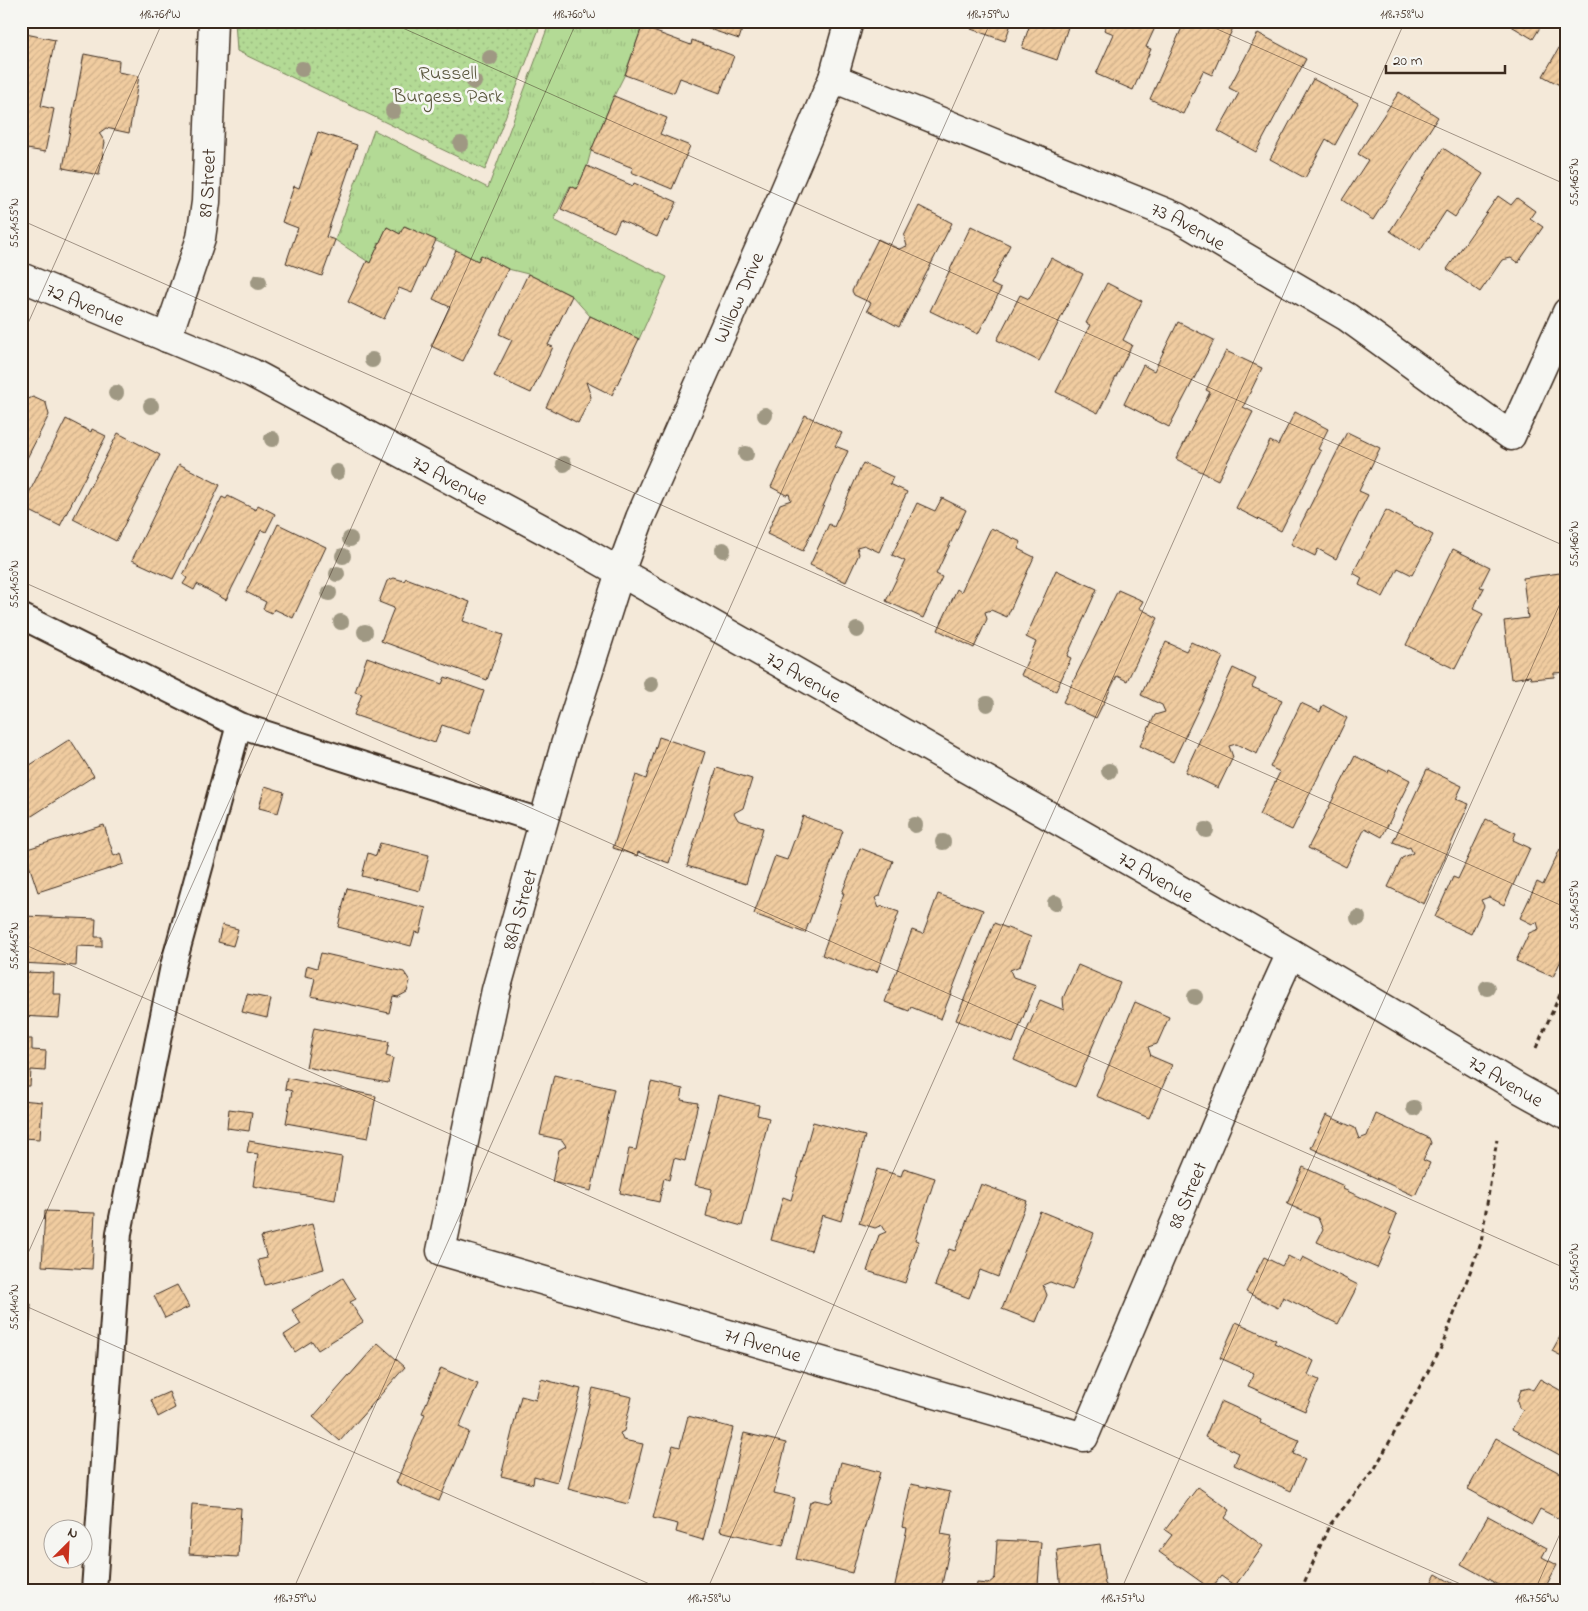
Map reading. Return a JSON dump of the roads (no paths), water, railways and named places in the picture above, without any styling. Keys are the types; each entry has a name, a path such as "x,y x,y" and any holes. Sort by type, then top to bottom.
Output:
{"street":[{"name":"89 Street","path":"167,338 201,238 206,202 213,21"},
{"name":"Willow Drive","path":"620,572 640,518 833,78 850,21"},
{"name":"73 Avenue","path":"833,78 1177,217 1347,317 1511,436 1567,312"},
{"name":"72 Avenue","path":"21,277 261,378 620,572 1291,953 1518,1088 1567,1115"},
{"name":"88A Street","path":"441,1251 496,990 565,745 620,572"},
{"name":"88 Street","path":"1084,1437 1291,953"},
{"name":"71 Avenue","path":"441,1251 1084,1437"}],"lane":[{"path":"21,616 239,725 543,822"},
{"path":"94,1590 119,1233 173,966 239,725"}],"park label":[{"name":"Russell Burgess Park","path":"448,84"}]}
